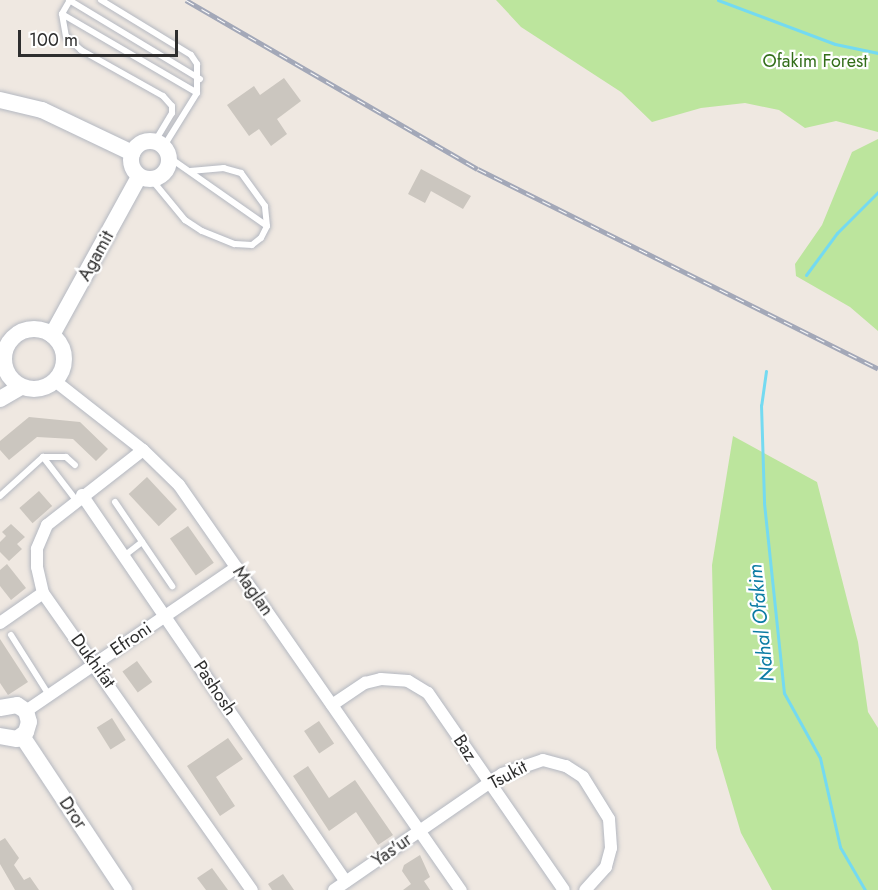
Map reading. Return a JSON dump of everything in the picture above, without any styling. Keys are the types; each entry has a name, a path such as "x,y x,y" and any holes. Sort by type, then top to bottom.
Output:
{"street":[{"path":"0,100 42,110 132,153"},
{"path":"141,143 163,149 166,171 146,178 132,167 132,153 141,143"},
{"name":"Agamit","path":"52,334 146,178"},
{"path":"33,329 52,334 65,357 55,381 39,390 21,387 2,370 5,351 15,336 33,329"},
{"name":"Maglan","path":"55,381 143,450 179,485 419,830"},
{"path":"0,399 21,387"},
{"name":"Dukhifat","path":"143,450 79,497 41,534 37,567 44,593 252,890"},
{"name":"Pashosh","path":"79,497 166,615 346,882"},
{"name":"Efroni","path":"26,711 237,567"},
{"path":"1,621 44,593"},
{"name":"Baz","path":"332,705 365,683 381,679 418,685 437,705 488,784 564,890"},
{"path":"0,706 17,705 26,711 29,722 22,736 13,740 0,736"},
{"name":"Dror","path":"22,736 124,890"},
{"name":"Tsukit","path":"419,830 519,765 543,760 566,766 583,777 605,807 612,834 606,867 585,890"},
{"path":"419,830 461,890"},
{"name":"Yas'ur","path":"334,890 419,830"}],"lane":[{"path":"163,149 172,106 163,96 81,50 66,36 62,14 70,0 200,79"},
{"path":"101,0 191,55 200,79 197,93 163,149"},
{"path":"62,14 197,93"},
{"path":"163,149 267,226"},
{"path":"146,178 185,220 221,241 252,245 267,226 265,206 240,173 224,168 190,171"},
{"path":"43,457 79,497"},
{"path":"0,496 43,457 66,457 75,465"},
{"path":"115,502 172,586"},
{"path":"124,556 142,542"},
{"path":"11,635 50,695"}],"green space":[{"name":"Ofakim Forest","path":"496,0 878,0 878,132 836,121 805,128 779,110 745,103 701,108 652,122 621,92 521,27"},
{"path":"878,139 878,331 850,307 796,276 795,264 822,225 852,152"},
{"path":"733,436 817,482 858,642 868,712 878,728 878,890 772,890 741,833 716,748 712,565"}],"building":[{"path":"284,78 301,101 277,119 287,134 271,146 259,129 249,136 227,105 254,86 260,95"},
{"path":"421,169 471,196 463,209 431,191 425,203 408,194"},
{"path":"29,417 80,422 108,449 96,461 73,439 37,437 9,460 0,450 0,441"},
{"path":"147,477 177,509 159,526 129,494"},
{"path":"39,491 52,506 32,523 19,508"},
{"path":"11,524 25,537 17,544 22,549 9,561 0,552 0,542 6,536 2,532"},
{"path":"188,526 214,563 196,575 170,539"},
{"path":"7,564 26,588 11,600 0,586 0,570"},
{"path":"0,639 28,682 8,695 0,683"},
{"path":"137,661 152,682 138,693 122,672"},
{"path":"112,718 126,740 111,750 97,728"},
{"path":"319,721 334,743 319,753 304,731"},
{"path":"228,738 243,759 216,777 235,806 220,816 187,766"},
{"path":"308,766 329,798 355,780 393,835 378,845 356,812 329,831 293,776"},
{"path":"5,838 19,858 14,865 24,880 30,877 39,890 15,890 0,864 0,841"},
{"path":"420,855 430,877 424,881 430,890 403,890 411,884 402,871 404,865"},
{"path":"212,868 228,890 206,890 197,878"},
{"path":"283,874 294,890 272,890 268,884"}],"waterway":[{"path":"718,0 835,44 878,53"},
{"name":"Nahal Ofakim","path":"806,275 837,233 878,192"},
{"name":"Nahal Ofakim","path":"766,371 761,405 764,503 784,693 820,758 840,847 865,890"}],"railway":[{"path":"186,0 478,169 878,368"}]}
